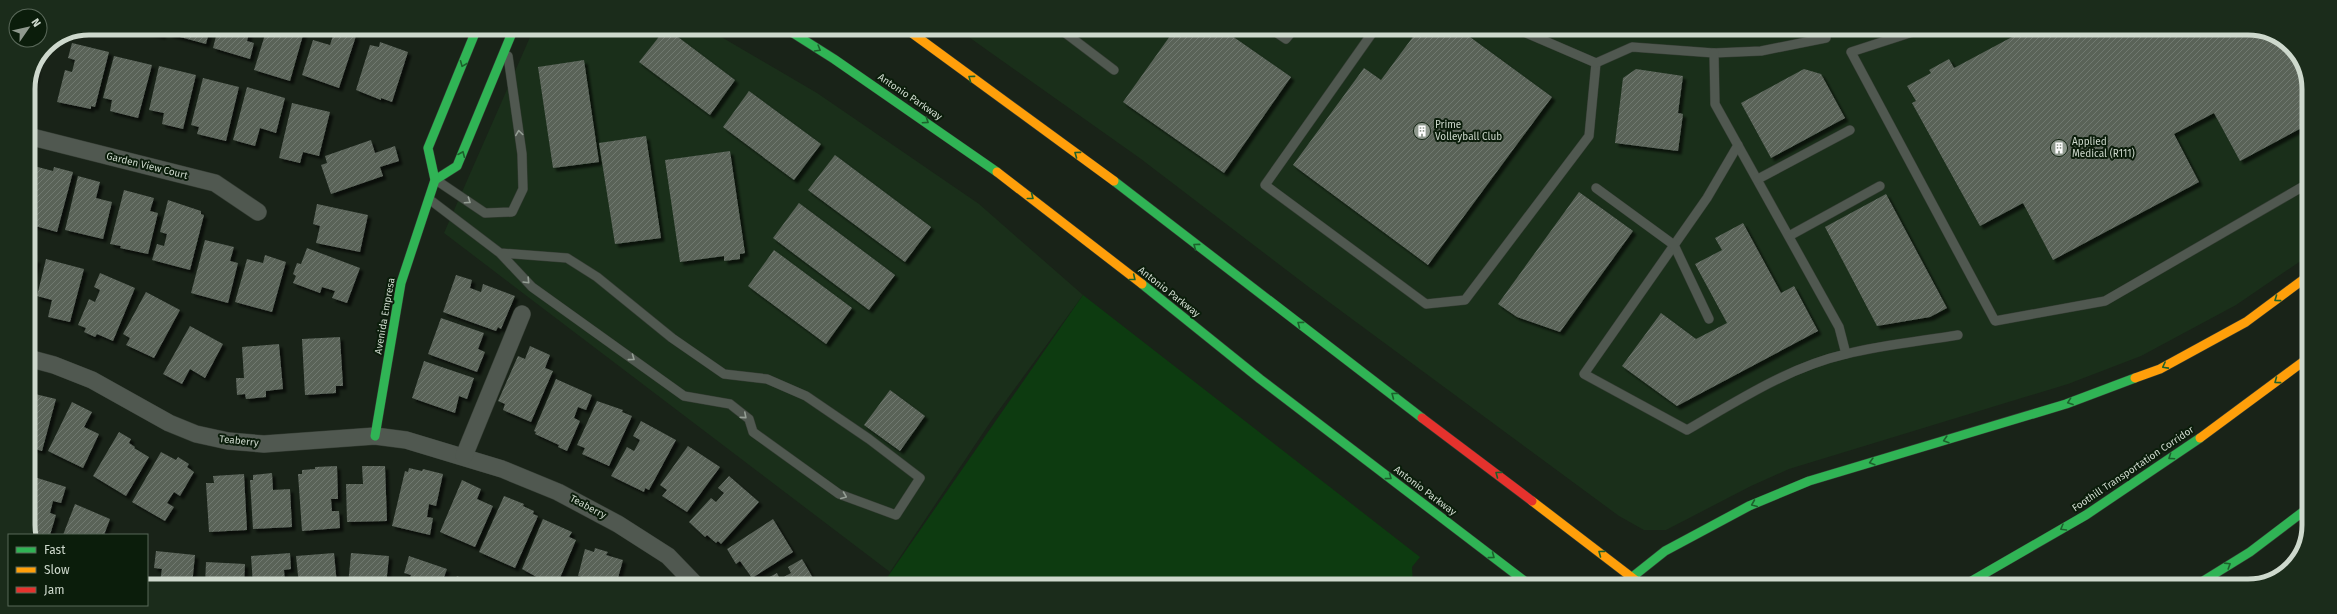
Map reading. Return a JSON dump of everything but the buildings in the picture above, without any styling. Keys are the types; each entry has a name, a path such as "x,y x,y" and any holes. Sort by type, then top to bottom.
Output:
{"main road":[{"path":"474,35 428,148 435,180 457,166 511,35"},
{"name":"Antonio Parkway","path":"795,35 841,63 976,156 1060,219 1260,379 1522,579"},
{"path":"914,35 1108,177 1193,244 1635,579"},
{"name":"Avenida Empresa","path":"375,436 400,283 435,180"},
{"path":"1630,579 1665,551 1749,506 1809,481 2066,404 2160,369 2246,322 2302,280"},
{"name":"Foothill Transportation Corridor","path":"1975,579 2086,514 2212,430 2302,362"},
{"path":"2206,579 2250,552 2302,513"}],"street":[{"name":"Garden View Court","path":"35,138 215,183 258,212"},
{"path":"464,456 522,314"},
{"name":"Teaberry","path":"35,360 54,364 92,380 169,423 196,434 228,441 264,444 375,436 406,440 464,456 558,492 618,524 668,556 690,579"}],"lane":[{"path":"1069,35 1114,70"},
{"path":"1280,35 1286,39 1289,35"},
{"path":"1371,35 1265,185 1426,304 1465,300 1589,136 1596,63"},
{"path":"1531,35 1596,63 1632,47 1714,53 1761,51 1826,38"},
{"path":"1903,35 1851,52 1995,321 2105,302 2302,187"},
{"path":"435,180 485,213 512,212 523,189 522,154 506,47"},
{"path":"1714,53 1715,104 1839,327 1846,354"},
{"path":"1758,180 1850,130"},
{"path":"1738,145 1707,198 1584,374 1687,430 1741,399 1799,370 1846,354 1958,335"},
{"path":"1789,236 1880,186"},
{"path":"1596,188 1674,245 1709,319"},
{"path":"428,198 500,253 532,287 684,396 730,404 749,419 753,432 839,494 896,515 920,478 869,439 806,396 768,379 724,374 672,338 597,277 567,258 500,253"}],"shaded area":[{"path":"531,35 718,35 817,93 979,204 1083,295 991,421 890,572 444,233"},
{"path":"966,35 2248,35 2269,40 2300,74 2301,79 2302,260 2236,305 2141,356 2068,384 1789,469 1751,486 1666,530 1644,530 1619,516 1310,288 1141,159"}],"green space":[{"path":"1083,295 1420,557 1412,567 1413,579 886,579"}],"traffic: fast":[{"path":"375,436 401,283 435,180 428,148 474,35"},
{"path":"435,180 457,166 511,35"},
{"path":"796,35 834,59 997,172"},
{"path":"1114,181 1422,418"},
{"path":"1142,284 1260,379 1522,579"},
{"path":"1630,579 1665,551 1749,506 1809,481 2066,404 2135,378"},
{"path":"1975,579 2086,515 2200,438"},
{"path":"2206,579 2250,552 2302,513"}],"traffic: slow":[{"path":"915,35 1114,181"},
{"path":"997,172 1142,284"},
{"path":"2135,378 2160,369 2246,322 2302,280"},
{"path":"2200,438 2302,362"},
{"path":"1532,501 1634,579"}],"traffic: jam":[{"path":"1422,418 1532,501"}],"place":[{"name":"Prime Volleyball Club","path":"1422,131"},
{"name":"Applied Medical (R111)","path":"2059,148"}]}
